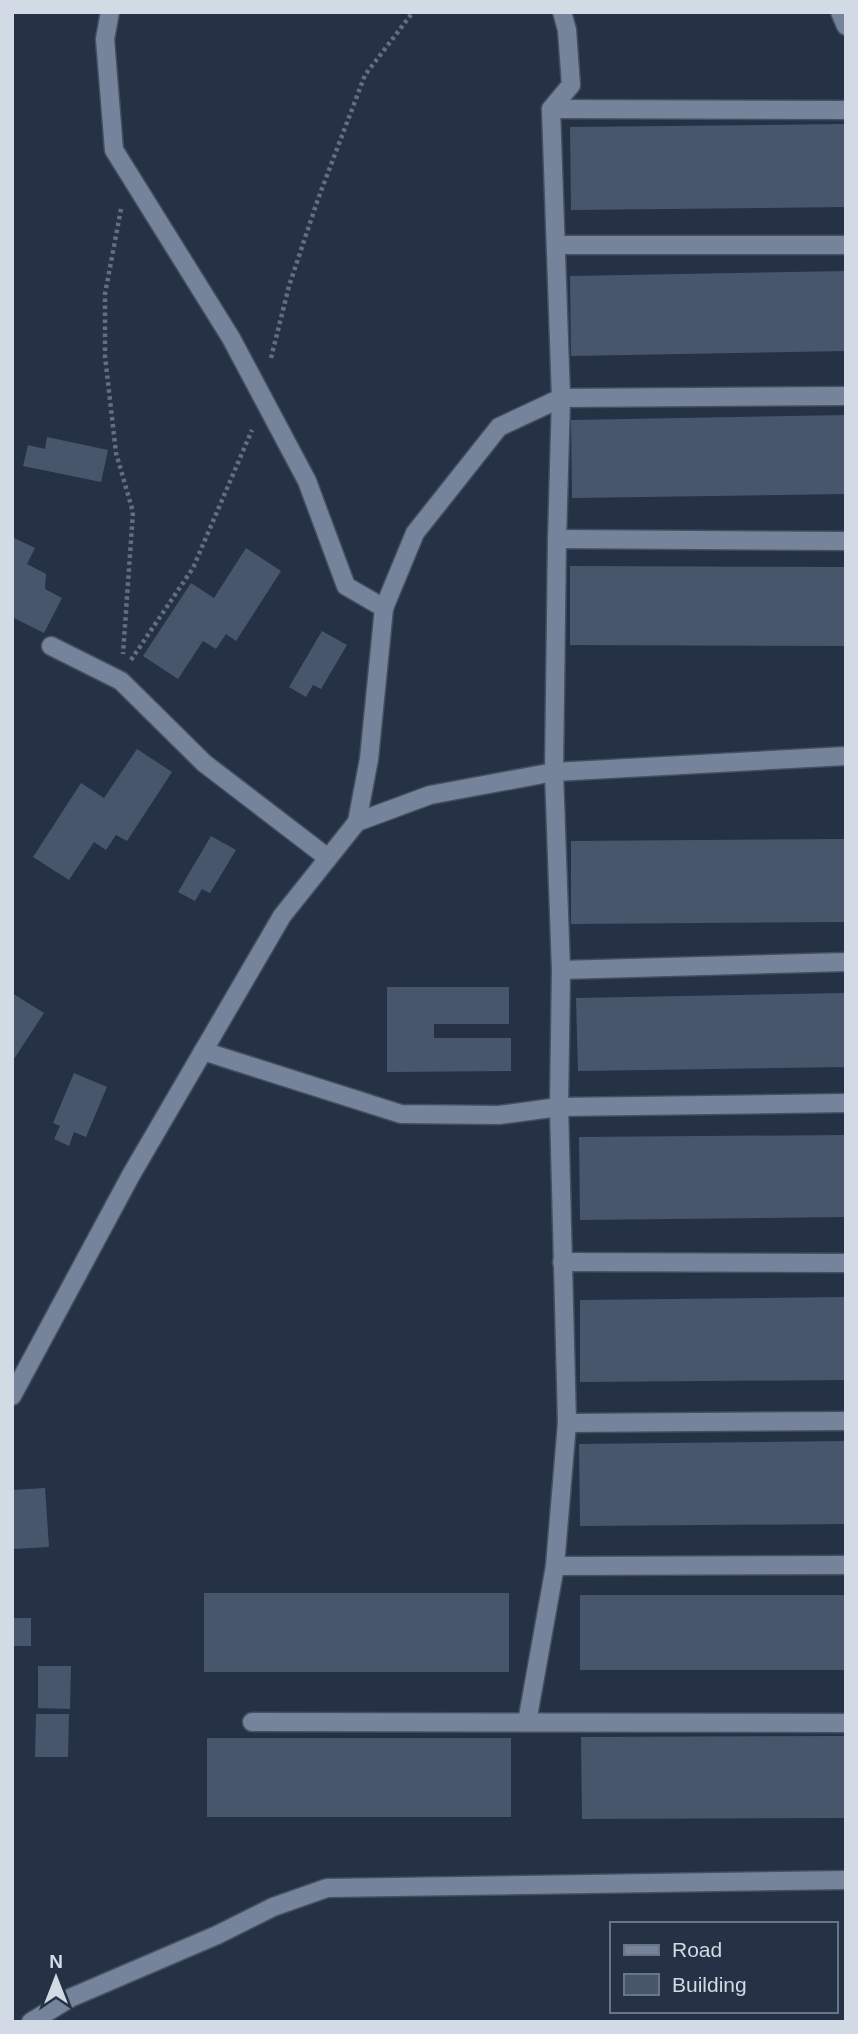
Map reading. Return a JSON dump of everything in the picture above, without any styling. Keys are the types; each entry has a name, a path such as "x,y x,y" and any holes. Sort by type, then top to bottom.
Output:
{"street":[{"path":"110,12 105,39 114,150 231,338 264,400 307,481 346,586 384,608"},
{"path":"527,1722 555,1566 567,1423 559,1107 561,970 554,772 561,398 551,109 571,85 567,30 562,12"},
{"path":"551,109 846,110"},
{"path":"556,245 846,245"},
{"path":"12,1396 131,1175 282,916 357,822 369,759 384,608 415,533 499,427 561,398 846,396"},
{"path":"557,539 846,541"},
{"path":"51,646 121,681 204,764 328,858"},
{"path":"357,822 430,794 554,772 846,756"},
{"path":"561,970 846,962"},
{"path":"203,1051 401,1114 499,1115 559,1107 846,1103"},
{"path":"562,1262 846,1263"},
{"path":"567,1423 846,1420"},
{"path":"555,1566 846,1565"},
{"path":"252,1722 846,1723"},
{"path":"30,2022 70,1998 217,1935 273,1907 327,1888 846,1880"}],"path":[{"path":"121,681 132,657 193,568 264,400 289,286 365,75 413,12"},
{"path":"121,681 132,512 116,453 105,356 105,294 121,209 131,177"}],"building":[{"path":"846,124 846,207 571,210 570,127"},
{"path":"846,271 846,351 571,356 570,276"},
{"path":"846,415 846,494 572,498 571,420"},
{"path":"47,437 108,450 101,482 23,466 28,445 45,449"},
{"path":"12,537 35,548 27,564 46,574 45,589 62,598 44,633 12,617"},
{"path":"246,548 281,571 236,641 226,634 216,649 203,641 178,679 143,656 191,583 214,598"},
{"path":"570,566 846,567 846,646 570,645"},
{"path":"322,631 347,645 321,689 313,685 306,697 289,687"},
{"path":"137,749 172,772 127,841 116,835 106,850 94,842 69,880 33,857 81,783 104,798"},
{"path":"211,836 236,850 210,893 202,889 195,901 178,892"},
{"path":"846,839 846,922 571,924 571,841"},
{"path":"387,987 509,987 509,1024 434,1024 434,1038 511,1038 511,1071 387,1072"},
{"path":"12,993 44,1013 12,1062"},
{"path":"846,993 846,1067 578,1071 576,998"},
{"path":"74,1073 107,1087 86,1137 74,1132 69,1146 54,1139 60,1126 53,1123"},
{"path":"846,1135 846,1217 580,1220 579,1137"},
{"path":"846,1297 846,1380 580,1382 580,1300"},
{"path":"846,1441 846,1524 580,1526 579,1444"},
{"path":"45,1488 49,1547 12,1549 12,1490"},
{"path":"204,1593 509,1593 509,1672 204,1672"},
{"path":"580,1595 846,1595 846,1670 580,1670"},
{"path":"12,1618 31,1618 31,1646 12,1646"},
{"path":"38,1666 71,1666 70,1709 38,1708"},
{"path":"36,1714 69,1714 68,1757 35,1757"},
{"path":"846,1736 846,1818 582,1819 581,1737"},
{"path":"207,1738 511,1738 511,1817 207,1817"}]}
